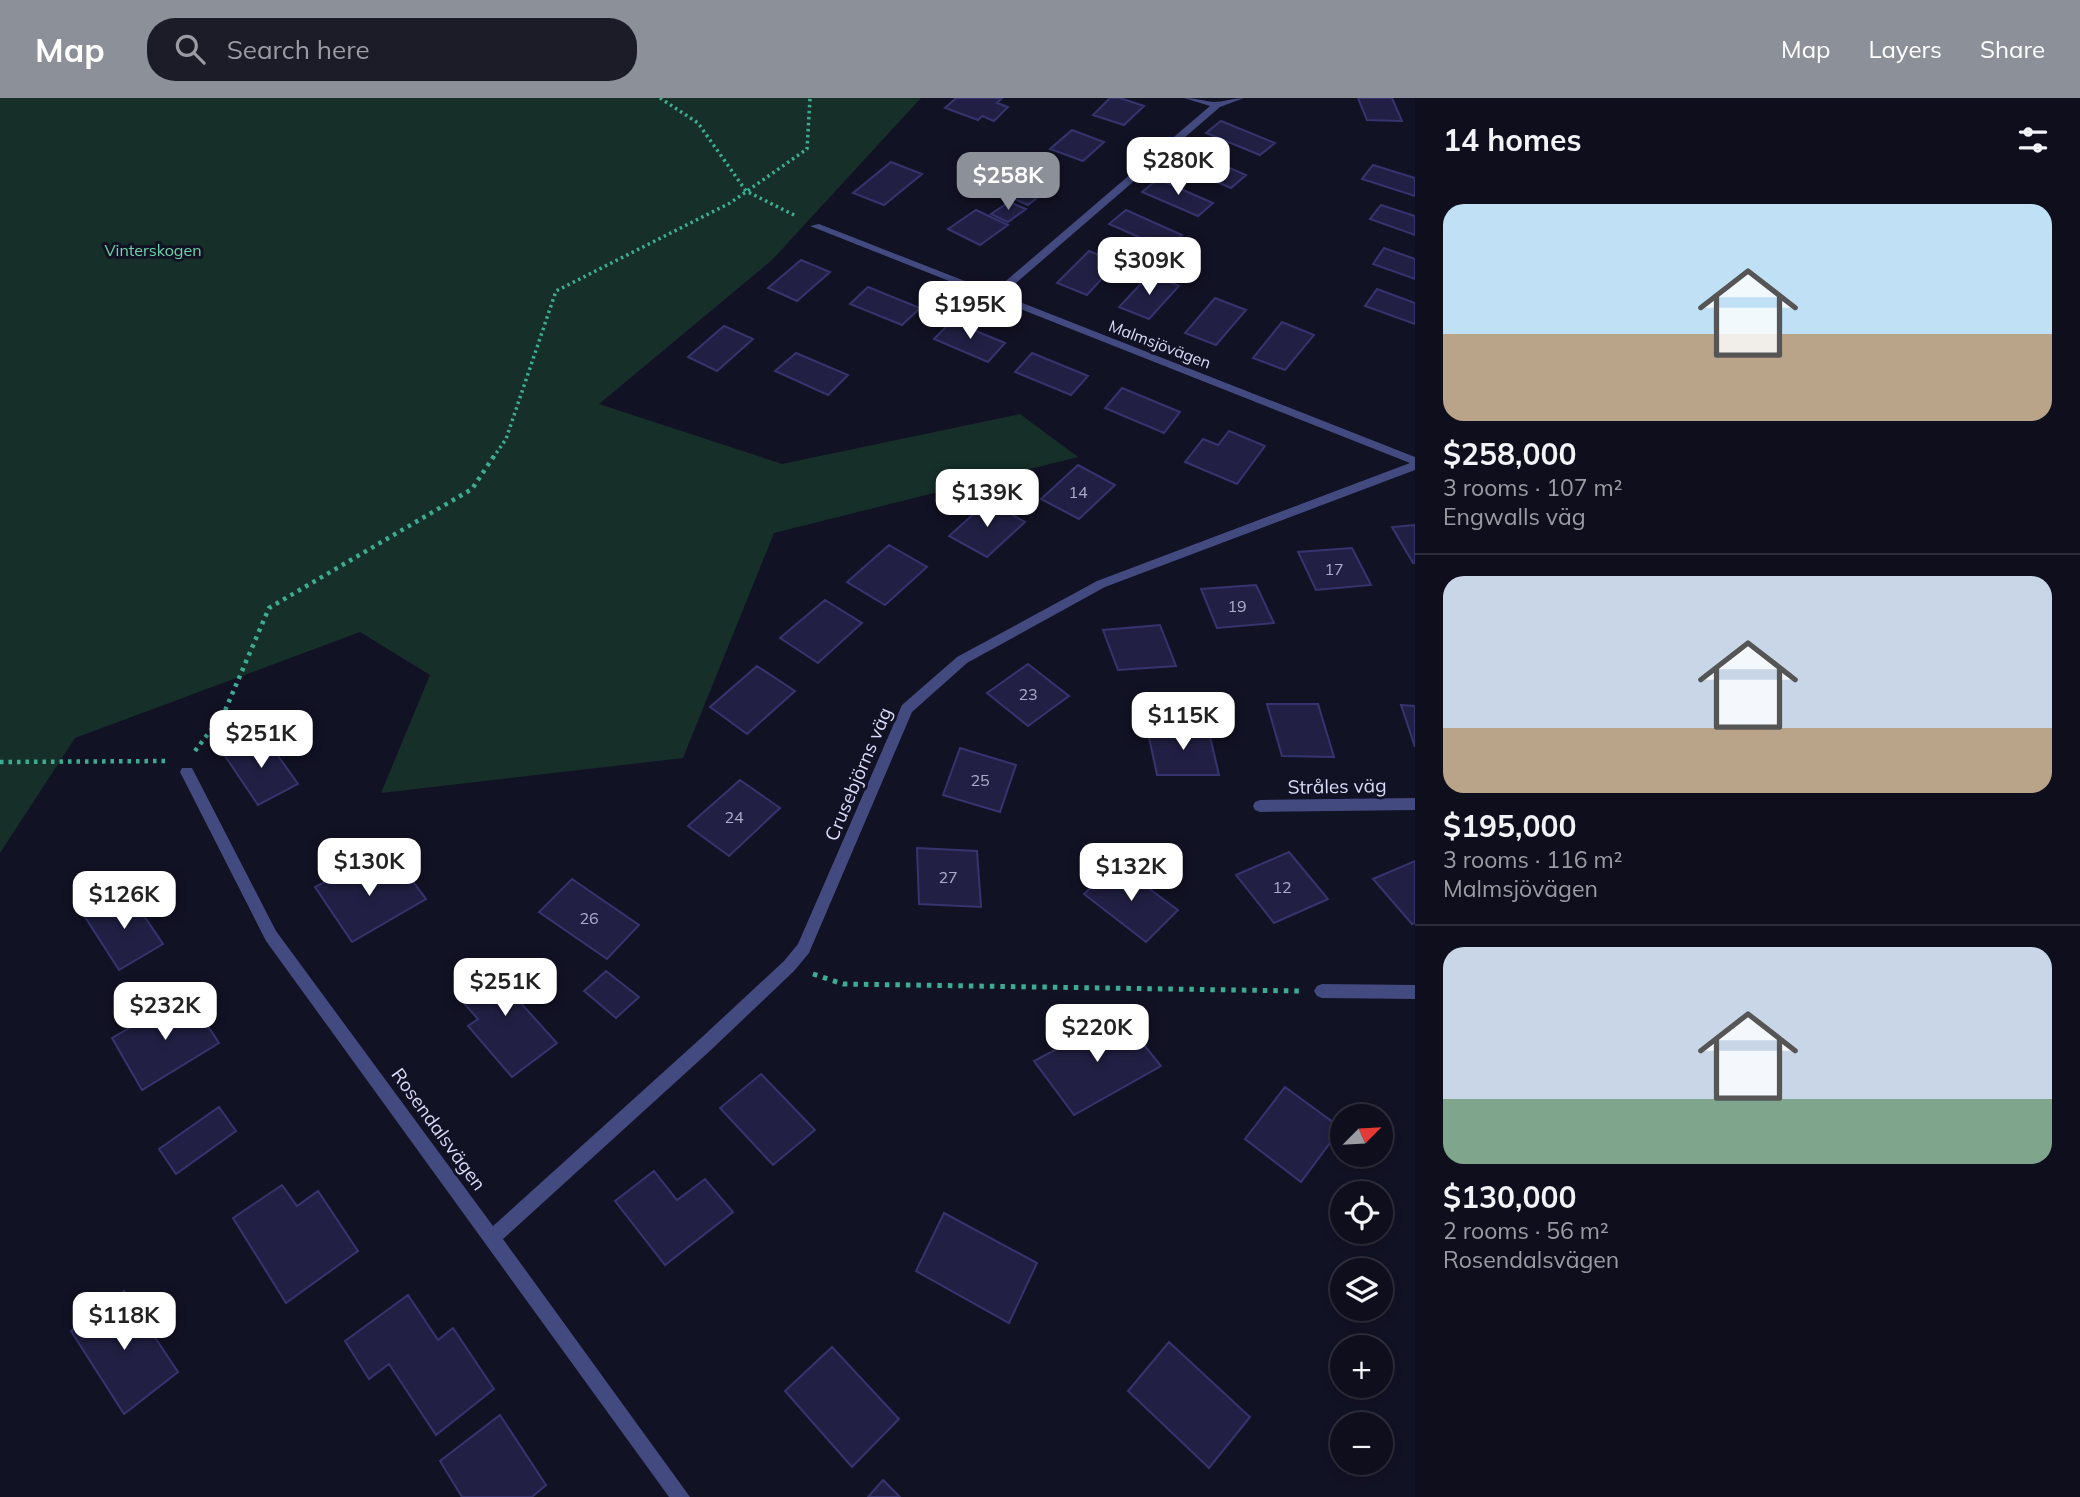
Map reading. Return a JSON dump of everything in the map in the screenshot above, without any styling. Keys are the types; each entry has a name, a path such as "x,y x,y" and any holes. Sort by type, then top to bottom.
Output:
{"street":[{"path":"1189,98 1217,105"},
{"path":"995,296 1217,105 1239,98"},
{"name":"Malmsjövägen","path":"815,226 1415,461"},
{"name":"Crusebjörns väg","path":"493,1237 789,966 804,948 906,709 931,685 962,660 1101,584 1415,466"},
{"name":"Rosendalsvägen","path":"187,766 271,936 681,1497"},
{"name":"Stråles väg","path":"1260,806 1415,804"},
{"path":"1322,991 1415,992"}],"path":[{"path":"660,98 698,123 746,191 815,226"},
{"path":"0,762 187,766 223,713 269,608 472,489 506,439 556,291 730,203 807,149 810,98"},
{"path":"789,966 843,984 1322,991"}],"green space":[{"name":"Vinterskogen","path":"0,98 921,98 772,260 599,404 782,464 1020,414 1078,457 774,533 683,758 381,793 430,675 360,632 75,738 0,853"}],"building":[{"path":"956,98 1002,98 997,103 1008,107 994,121 982,116 978,120 945,108"},
{"path":"1110,98 1120,98 1144,106 1124,125 1093,115"},
{"path":"1358,98 1392,98 1402,121 1367,120"},
{"path":"1221,121 1275,143 1260,155 1206,133"},
{"path":"1072,130 1104,142 1083,161 1050,149"},
{"path":"1192,152 1246,175 1231,188 1176,164"},
{"path":"891,162 922,174 884,205 853,193"},
{"path":"1373,165 1415,178 1415,196 1362,179"},
{"path":"1023,171 1053,185 1028,205 997,191"},
{"path":"1158,179 1213,203 1198,216 1142,192"},
{"path":"1009,202 1026,209 1008,222 991,214"},
{"path":"1381,205 1415,216 1415,235 1370,219"},
{"path":"976,210 1008,225 980,245 948,229"},
{"path":"1126,210 1182,235 1166,249 1109,224"},
{"path":"1384,248 1415,259 1415,279 1373,264"},
{"path":"1089,251 1117,262 1087,295 1057,283"},
{"path":"801,260 830,272 797,301 768,288"},
{"path":"1150,274 1179,286 1149,319 1119,307"},
{"path":"868,287 920,308 902,325 850,304"},
{"path":"1377,289 1415,303 1415,324 1365,306"},
{"path":"1215,298 1246,310 1216,345 1185,333"},
{"path":"952,321 1005,343 988,362 934,339"},
{"path":"1282,322 1314,335 1285,370 1253,358"},
{"path":"724,326 753,339 717,371 688,357"},
{"path":"796,353 848,375 828,395 775,371"},
{"path":"1032,353 1088,376 1071,395 1015,372"},
{"path":"1122,388 1180,412 1164,433 1105,408"},
{"path":"1229,431 1265,446 1237,484 1185,462 1203,439 1218,445"},
{"path":"1078,465 1115,485 1079,519 1041,499"},
{"path":"988,501 1025,522 987,557 949,536"},
{"path":"1415,525 1415,563 1413,563 1392,527"},
{"path":"889,545 927,567 885,605 847,582"},
{"path":"1352,548 1371,585 1316,590 1298,552"},
{"path":"1256,585 1274,623 1217,628 1201,589"},
{"path":"825,600 862,623 818,663 780,638"},
{"path":"1160,625 1176,666 1118,670 1103,630"},
{"path":"1028,664 1069,696 1028,726 987,693"},
{"path":"757,666 795,691 747,734 710,707"},
{"path":"1267,704 1318,704 1334,757 1282,756"},
{"path":"1401,705 1415,706 1415,747"},
{"path":"1147,728 1208,728 1219,775 1157,775"},
{"path":"264,736 298,784 258,805 225,756"},
{"path":"960,748 1016,765 1000,812 943,795"},
{"path":"740,780 780,808 729,856 688,826"},
{"path":"917,848 977,851 981,907 919,904"},
{"path":"1289,852 1328,899 1274,923 1236,875"},
{"path":"362,861 374,877 399,863 426,899 352,942 315,887"},
{"path":"1415,861 1415,923 1412,924 1373,879"},
{"path":"1116,864 1178,910 1146,942 1084,894"},
{"path":"572,879 639,925 607,959 539,912"},
{"path":"128,892 163,944 119,970 85,917"},
{"path":"500,959 530,991 518,1000 557,1043 512,1077 468,1026 478,1019 454,992"},
{"path":"606,971 639,997 616,1018 584,991"},
{"path":"187,994 219,1043 142,1090 112,1038"},
{"path":"1120,1015 1161,1066 1074,1115 1034,1061"},
{"path":"761,1074 815,1130 773,1165 720,1108"},
{"path":"1285,1087 1330,1120 1330,1143 1301,1182 1245,1139"},
{"path":"219,1107 236,1131 176,1174 159,1149"},
{"path":"654,1171 677,1200 705,1179 733,1212 665,1265 615,1201"},
{"path":"282,1185 297,1206 318,1191 358,1251 286,1303 233,1218"},
{"path":"944,1213 1037,1263 1009,1323 916,1271"},
{"path":"124,1291 178,1372 124,1414 71,1331"},
{"path":"408,1295 438,1340 453,1328 494,1389 436,1435 389,1364 369,1379 345,1341"},
{"path":"1169,1342 1250,1417 1209,1468 1128,1391"},
{"path":"832,1347 899,1419 852,1467 785,1391"},
{"path":"500,1415 546,1485 532,1497 462,1497 440,1461"},
{"path":"883,1480 900,1497 868,1497"}]}
